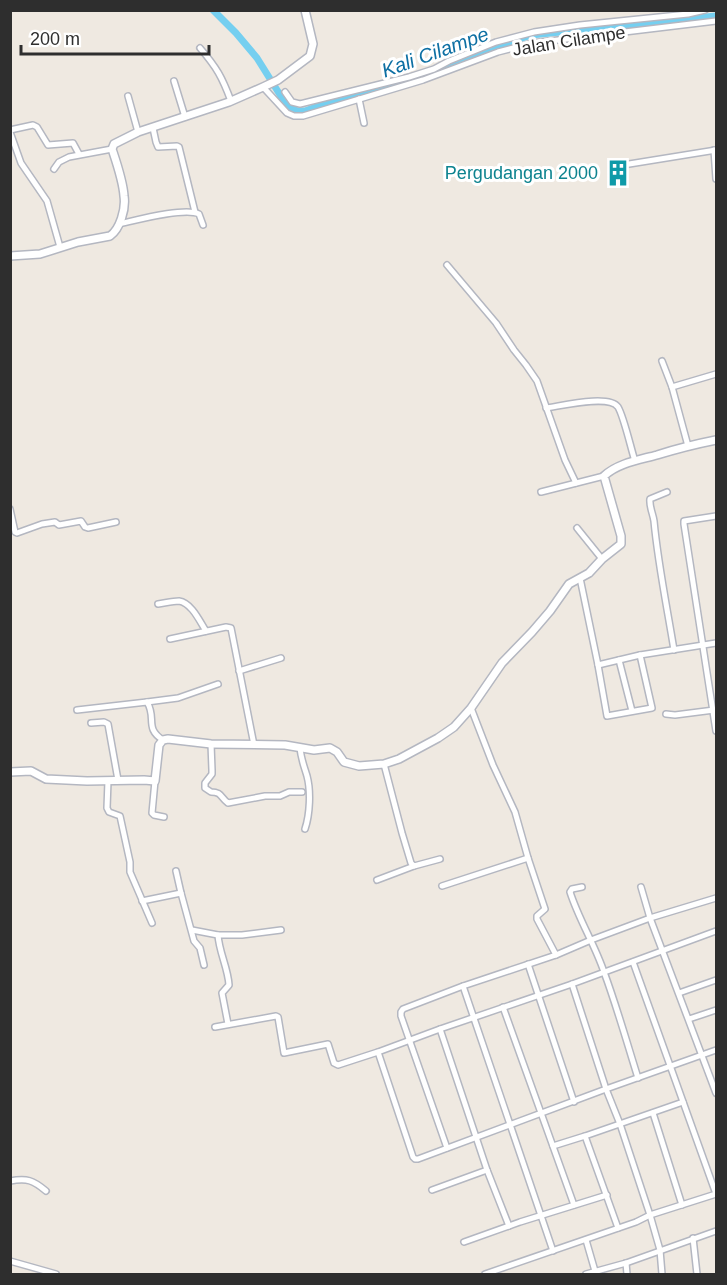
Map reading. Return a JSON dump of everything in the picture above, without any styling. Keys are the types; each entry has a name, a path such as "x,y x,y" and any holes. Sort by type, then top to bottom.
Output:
{"street":[{"path":"10,256 40,254 114,233 119,224 125,197 112,149 114,144 138,132 231,101 276,81 310,56 313,44 304,10"},
{"path":"451,65 496,42 534,32 580,24 705,10"},
{"name":"Jalan Cilampe","path":"266,86 286,113 303,116 422,77 451,65 533,43 717,21"},
{"path":"200,48 222,76 231,101"},
{"path":"285,92 292,102 300,104 422,77"},
{"path":"174,81 185,117"},
{"path":"128,96 138,132"},
{"path":"358,99 364,123"},
{"path":"60,247 47,201 21,163 10,131 33,125 37,127 48,145 73,143 80,154"},
{"path":"153,128 158,147 179,147 195,212"},
{"path":"54,169 59,162 69,157 112,149"},
{"path":"623,165 715,150 717,179"},
{"path":"119,224 195,212 200,214 203,225"},
{"path":"447,265 496,323 537,381 565,460 576,483"},
{"path":"662,361 672,387 688,446"},
{"path":"672,387 717,374"},
{"path":"546,408 586,402 614,403 620,410 635,461"},
{"path":"541,492 604,476 616,468 635,461 717,440"},
{"path":"147,702 155,735 163,740 174,739 210,744 285,745 314,750 330,748 337,752 344,762 359,766 384,764 399,759 438,738 453,727 471,708 502,663 550,610 569,584 589,573 621,544 604,476"},
{"path":"667,492 650,499 649,503 674,650"},
{"path":"10,509 17,533 55,522 60,525 81,521 88,528 116,522"},
{"path":"717,516 684,521 717,731"},
{"path":"577,528 602,559"},
{"path":"580,578 607,716 652,708 640,655"},
{"path":"159,604 178,601 184,603 190,607 206,631"},
{"path":"170,639 231,628 254,745"},
{"path":"598,664 717,643"},
{"path":"239,671 280,658"},
{"path":"619,660 632,711"},
{"path":"77,710 178,698 218,684"},
{"path":"471,708 493,765 515,812 544,909 537,915 537,919 556,955"},
{"path":"666,714 714,710"},
{"path":"91,723 108,724 118,780"},
{"path":"163,740 159,745 153,815 164,817"},
{"path":"210,744 212,774 205,783 205,788 220,794 228,804 265,796 280,796 289,792 302,792"},
{"path":"300,748 310,796 305,829"},
{"path":"384,764 402,833 414,866"},
{"path":"10,772 31,771 46,779 155,781"},
{"path":"108,781 109,812 120,816 130,872 152,923"},
{"path":"442,886 528,858"},
{"path":"377,880 440,859"},
{"path":"176,871 194,941 200,948 204,965"},
{"path":"582,886 570,892 604,972 638,1078"},
{"path":"640,887 717,1093"},
{"path":"142,901 181,893"},
{"path":"447,1148 401,1016 403,1009 556,955 650,918 716,899"},
{"path":"192,930 218,935 242,935 281,930"},
{"path":"215,1027 276,1016 284,1053 327,1044 330,1045 336,1065 539,996 717,931"},
{"path":"218,935 229,979 229,985 222,993 228,1024"},
{"path":"485,1275 716,1194 633,962"},
{"path":"528,964 574,1102"},
{"path":"679,993 717,980"},
{"path":"572,984 606,1089 651,1215 660,1250 662,1275"},
{"path":"463,986 553,1251"},
{"path":"503,1007 574,1205"},
{"path":"689,1019 717,1010"},
{"path":"440,1029 509,1226"},
{"path":"378,1052 413,1157 418,1159 717,1050"},
{"path":"553,1146 683,1102"},
{"path":"652,1113 682,1206"},
{"path":"585,1136 618,1228"},
{"path":"432,1190 488,1170"},
{"path":"10,1181 24,1179 37,1183 46,1191"},
{"path":"464,1242 607,1195"},
{"path":"586,1275 717,1231"},
{"path":"693,1238 697,1275"},
{"path":"586,1240 595,1271"},
{"path":"10,1262 56,1275"},
{"path":"626,1263 627,1275"}],"waterway":[{"name":"Kali Cilampe","path":"213,10 257,58 287,106 297,111 305,111 336,100 388,88 436,71 463,58 531,35 716,16"}],"place":[{"name":"Pergudangan 2000","path":"618,173"}]}
